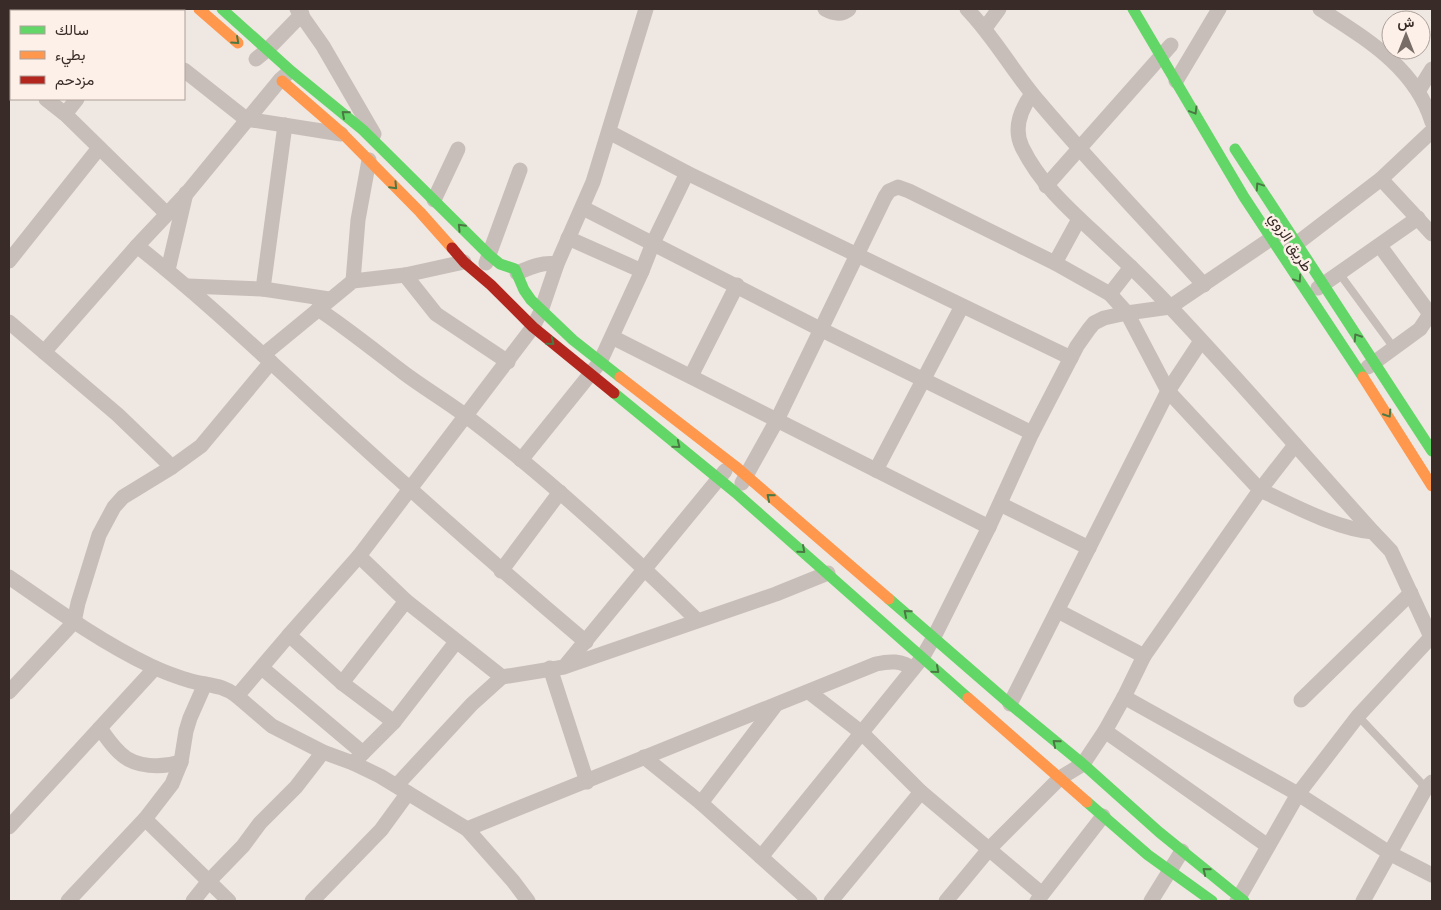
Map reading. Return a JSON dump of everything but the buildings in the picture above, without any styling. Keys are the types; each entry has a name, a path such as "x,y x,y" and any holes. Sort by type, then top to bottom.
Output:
{"street":[{"path":"199,9 262,58 344,134 420,212 464,262 491,284 533,328 595,368 731,463 1240,900 1298,794 1358,716 1432,638 1391,551 1170,307 1046,186 1022,146 1019,136 1020,114 1024,104 1032,94"},
{"path":"222,9 262,58"},
{"path":"237,696 359,556 533,328 542,311 557,264 582,208 609,132 646,9"},
{"path":"825,9 836,13 845,12 849,9"},
{"path":"968,9 985,28 1032,94 1078,149 1204,285"},
{"path":"985,28 999,9"},
{"name":"طريق الزوي","path":"1133,9 1175,59 1271,238 1361,372 1432,486"},
{"path":"1046,186 1078,149 1175,59 1219,9"},
{"path":"1320,9 1378,48 1405,73 1419,90 1432,122"},
{"path":"262,58 300,12 324,46 384,152"},
{"path":"1419,90 1432,69"},
{"path":"185,71 246,119 344,134"},
{"path":"281,75 330,102 489,255 500,264 515,269 526,294 595,368 828,573 918,663 1060,778 1169,870 1212,901"},
{"path":"44,352 186,193 281,75"},
{"path":"47,100 65,114 167,214"},
{"path":"65,114 76,100"},
{"path":"263,289 285,125"},
{"path":"1282,255 1381,179 1432,131"},
{"path":"609,132 687,173 1071,358"},
{"name":"طريق الزوي","path":"1228,138 1374,363 1427,428 1432,451"},
{"path":"9,261 99,148"},
{"path":"434,200 458,149"},
{"path":"353,281 358,220 369,160"},
{"path":"481,276 520,170"},
{"path":"521,460 595,368 612,336 653,242 687,173"},
{"path":"1381,179 1432,234"},
{"path":"736,493 776,420 855,255 889,190 898,187 1055,263 1110,294 1127,313 1168,391 1260,490 1344,526 1359,531 1373,532"},
{"path":"168,270 186,193"},
{"path":"582,208 653,242 820,329 1032,433"},
{"path":"1308,295 1418,218"},
{"path":"1055,263 1079,219"},
{"path":"761,857 918,663 934,637 989,527 1032,433 1083,336 1094,323 1104,318 1170,307 1286,228"},
{"path":"568,238 642,270"},
{"path":"137,246 188,286 409,489 501,571 586,642"},
{"path":"1361,372 1420,329 1431,313 1380,246"},
{"path":"9,692 74,622 99,535 108,517 123,497 172,467 201,446 267,359 324,304 353,281 405,275 464,262"},
{"path":"517,273 536,264 557,264"},
{"path":"1110,294 1131,267"},
{"path":"405,275 436,314 508,362"},
{"path":"188,286 263,289 324,304 347,328 426,389 465,416 560,492 644,568 697,620"},
{"path":"691,376 736,286"},
{"path":"876,470 922,379 962,306"},
{"path":"9,322 118,415 172,467"},
{"path":"612,336 989,527"},
{"path":"1010,704 1168,391 1201,341"},
{"path":"1406,442 1427,428"},
{"path":"946,901 990,848 1060,778 1083,764 1124,697 1144,656 1260,490 1295,445"},
{"path":"557,668 586,642 644,568 731,463"},
{"path":"501,571 560,492"},
{"path":"1000,504 1089,548"},
{"path":"359,556 406,601 502,678"},
{"path":"312,901 381,830 402,789 472,704 502,678 557,668 776,594 828,573"},
{"path":"9,577 74,622 156,668 192,682 227,689 272,726 322,752 358,758"},
{"path":"1301,700 1410,593"},
{"path":"342,683 406,601"},
{"path":"1058,611 1144,656"},
{"path":"289,635 342,683 394,722"},
{"path":"358,758 394,722 456,642"},
{"path":"467,829 876,664 897,661 908,665 918,663"},
{"path":"9,827 156,668"},
{"path":"262,668 358,758 402,789 467,829 528,901"},
{"path":"557,668 587,782"},
{"path":"68,901 145,819 172,784 181,762 190,718 205,684"},
{"path":"810,692 862,733 921,792 990,848 1040,898 1103,816"},
{"path":"1124,697 1298,794 1391,854 1432,875"},
{"path":"701,803 776,704"},
{"path":"100,728 121,755 132,761 151,766 169,766 181,762"},
{"path":"1105,730 1268,846"},
{"path":"193,901 209,881 243,846 260,822 296,787 322,752"},
{"path":"644,757 701,803 810,901"},
{"path":"1364,901 1429,785"},
{"path":"831,901 921,792"},
{"path":"145,819 229,901"},
{"path":"1151,901 1182,851"}],"lane":[{"path":"1340,274 1394,348"},
{"path":"1358,716 1429,785"}],"traffic: fast":[{"path":"222,9 291,71 363,130 489,255 500,264 515,269 524,290 531,300 573,340 620,377"},
{"path":"1133,9 1244,197 1363,377"},
{"path":"1235,149 1432,451"},
{"path":"614,393 736,493 968,698"},
{"path":"889,599 1010,704 1083,764 1159,832 1244,901"},
{"path":"1087,802 1148,855 1212,901"}],"traffic: slow":[{"path":"199,9 238,43"},
{"path":"282,81 343,134 420,212 452,248"},
{"path":"620,377 735,466 889,599"},
{"path":"1363,377 1432,486"},
{"path":"968,698 1087,802"}],"traffic: jam":[{"path":"452,248 464,262 491,285 533,327 614,393"}]}
